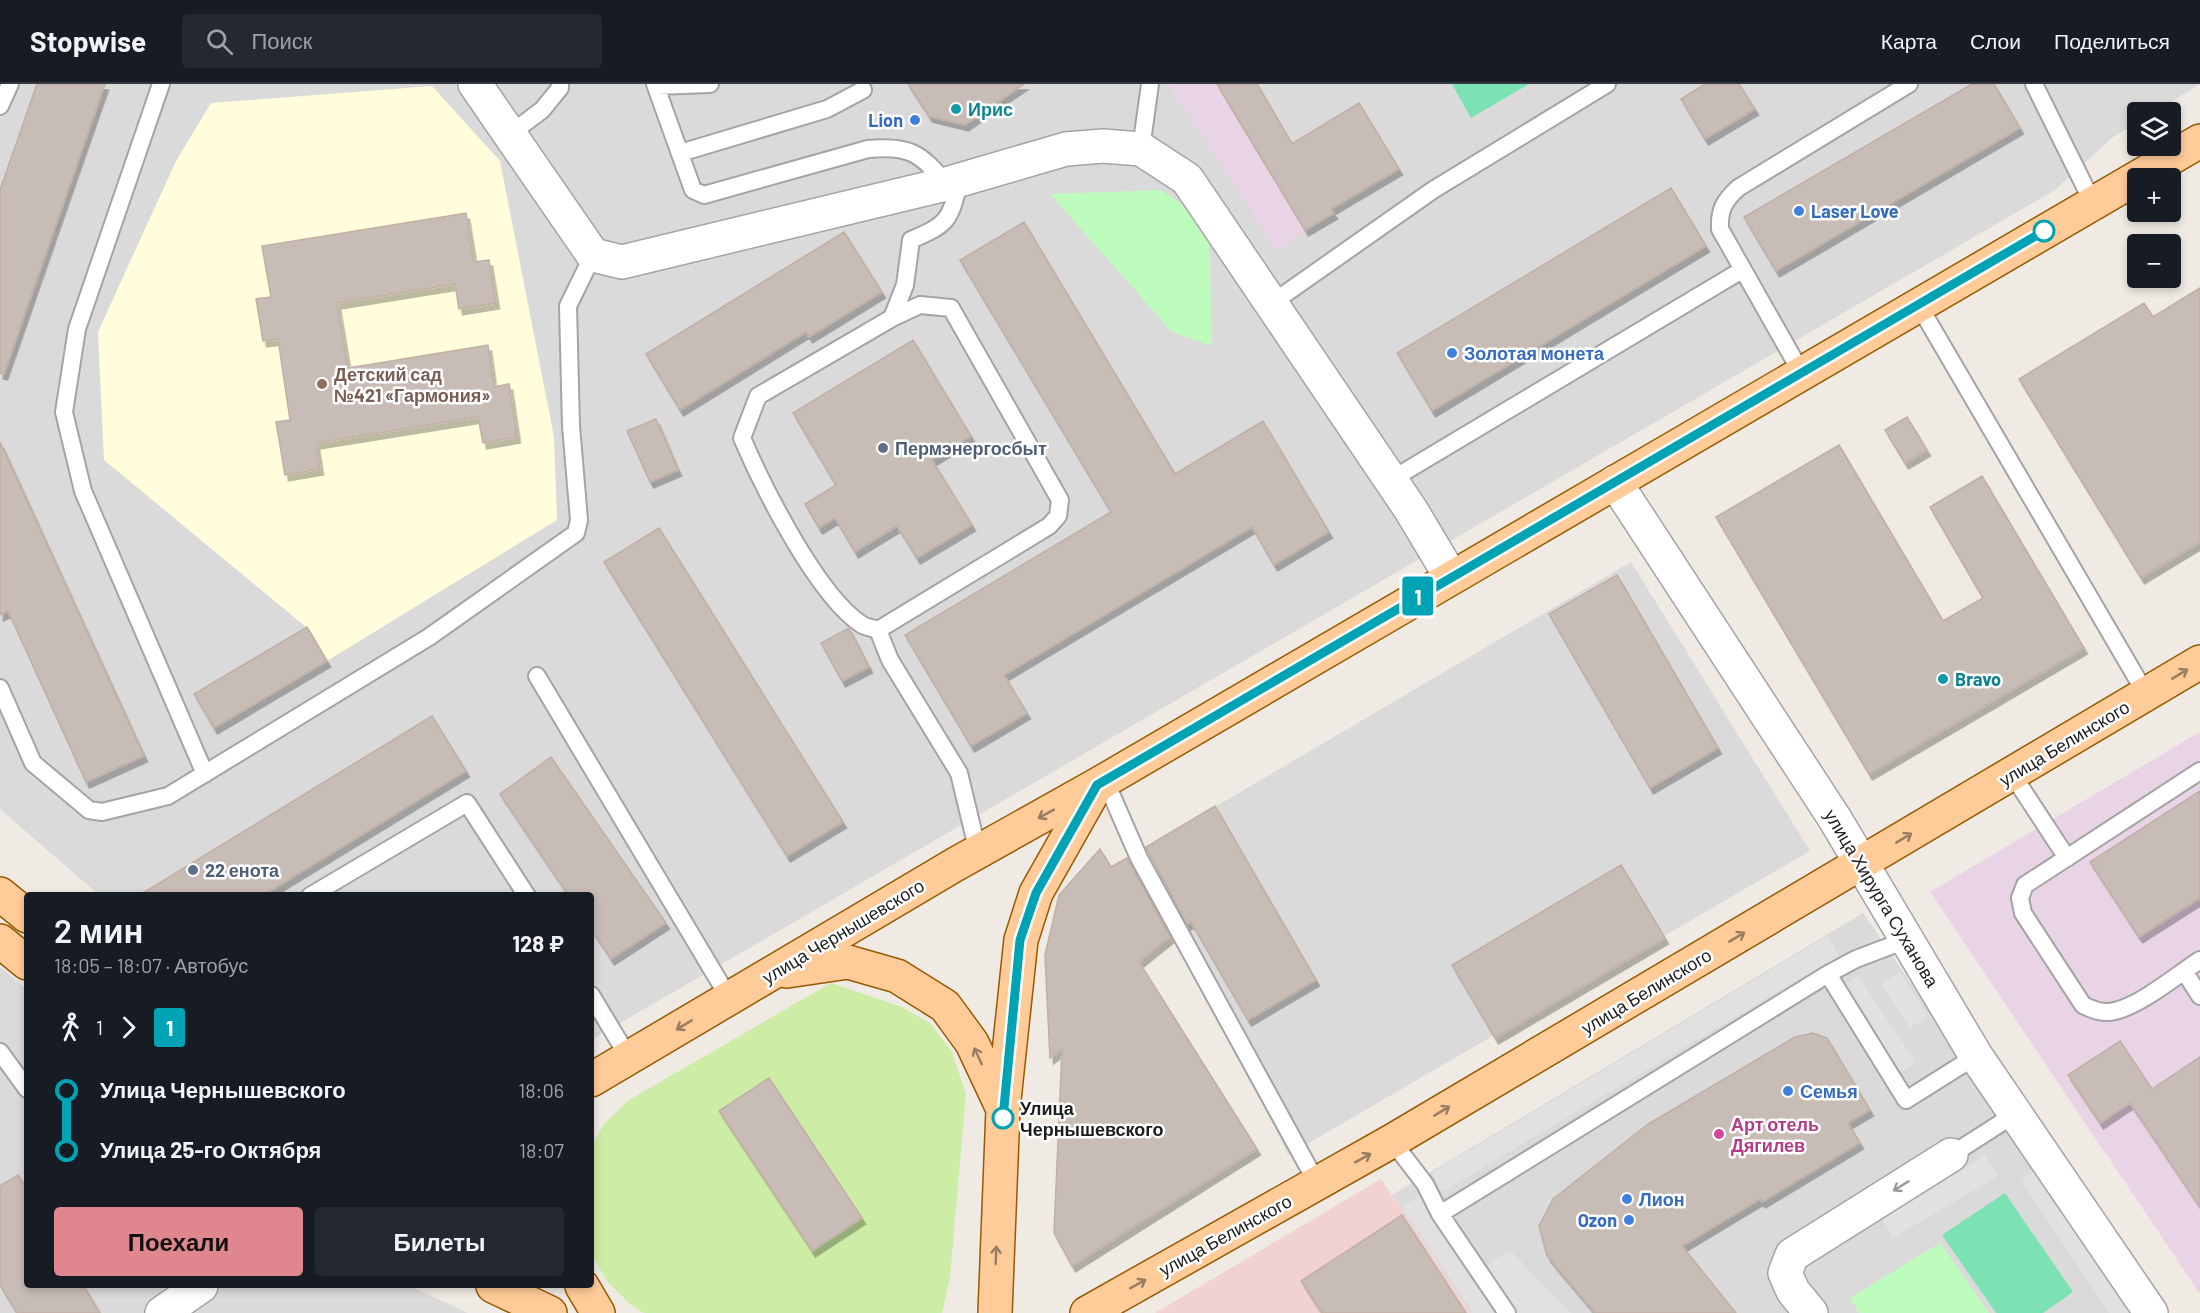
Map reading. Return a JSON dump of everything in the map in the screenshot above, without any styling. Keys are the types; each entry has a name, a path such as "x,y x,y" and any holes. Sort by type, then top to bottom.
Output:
{"main road":[{"name":"улица Чернышевского","path":"594,1078 978,852 2200,141"},
{"name":"улица Белинского","path":"1087,1313 1392,1141 2200,662"},
{"path":"995,1313 1003,1108 1020,940 1036,893 1101,782"},
{"path":"0,894 24,914"},
{"path":"0,941 24,961"},
{"path":"771,974 848,962 897,976 945,1006 972,1043 1003,1108"},
{"path":"594,1098 629,1059"},
{"path":"497,1288 550,1313"},
{"path":"583,1288 598,1313"}],"street":[{"path":"475,84 593,255 622,262 953,182 1066,149 1103,146 1142,149 1187,179 1389,481 1411,510 1451,578"},
{"name":"улица Хирурга Суханова","path":"1615,482 1862,863 1976,1056 2151,1313"},
{"path":"1811,1313 1793,1292 1785,1273 1792,1255 1951,1155"}],"lane":[{"path":"0,106 10,84"},
{"path":"161,84 77,329 64,412 83,491 205,774"},
{"path":"510,134 542,110 560,88 560,84"},
{"path":"710,84 655,85 693,190 704,195 868,149 894,147 926,159 953,182 951,214 941,227 911,240 905,285 892,318"},
{"path":"1142,149 1149,84"},
{"path":"1272,303 1433,190 1607,84"},
{"path":"1801,372 1720,229 1719,215 1725,200 1738,188 1909,84"},
{"path":"2034,84 2093,203"},
{"path":"680,153 827,109 863,90"},
{"path":"0,688 33,763 89,810 102,812 168,796 429,637 576,533 579,520 570,426 568,306 593,255"},
{"path":"1389,481 1743,270"},
{"path":"1918,304 2146,694"},
{"path":"920,305 951,308 1060,500 1058,516 1049,526 878,630 862,625 825,589 761,481 742,438 758,396 892,318 920,305"},
{"path":"878,630 890,660 959,773 978,852"},
{"path":"537,676 729,999"},
{"path":"2200,771 2025,885 2020,898 2023,913 2083,1005 2095,1011 2114,1011 2200,960"},
{"path":"2012,774 2067,858"},
{"path":"1101,782 1139,858 1317,1183"},
{"path":"317,892 467,803 524,892"},
{"path":"1440,1214 1828,974 1856,959 1906,940"},
{"path":"2184,970 2200,996"},
{"path":"1828,974 1906,1100 1976,1056"},
{"path":"594,1000 629,1059"},
{"path":"0,1052 24,1085"},
{"path":"1951,1155 2014,1114"},
{"path":"1392,1141 1425,1184 1440,1214 1507,1313"}],"shaded area":[{"path":"0,84 2200,84 2171,102 2127,102 2127,129 2113,137 2055,190 594,1038 594,892 96,892 0,809"},
{"path":"1168,84 1257,84 1334,213 1276,250"},
{"name":"Детский сад №421 «Гармония»","path":"432,86 500,161 554,437 557,520 327,661 306,627 104,460 98,332 176,161 211,103"},
{"path":"1631,562 1810,851 1288,1155 1201,975 1130,857"},
{"path":"2200,732 2200,1294 1930,892"},
{"path":"1863,913 2137,1313 1470,1313 1392,1195"},
{"path":"1828,936 1839,955 1442,1192 1431,1173"},
{"path":"0,967 24,987 24,1288 414,1288 468,1313 0,1313"},
{"path":"1899,972 1929,1016 1910,1028 1881,984"},
{"path":"1858,976 1916,1062 1898,1074 1840,988"},
{"path":"1985,1155 1998,1176 1893,1238 1882,1219"},
{"path":"2039,1168 2136,1313 2109,1313 2021,1181"},
{"path":"1381,1179 1470,1313 1155,1313"},
{"path":"1420,1195 1474,1274 1510,1250 1571,1313 1473,1313 1402,1207"}],"green space":[{"path":"1452,84 1529,84 1471,118"},
{"path":"1160,190 1209,222 1212,346 1172,332 1050,194"},
{"path":"831,983 902,1007 931,1024 952,1052 966,1094 950,1277 942,1313 644,1313 631,1305 607,1281 594,1259 594,1142 604,1124 629,1100"},
{"path":"2005,1193 2073,1292 2043,1313 1996,1313 1942,1235"},
{"path":"1940,1243 1989,1313 1859,1313 1850,1298"}],"building":[{"path":"37,84 105,84 4,374 0,373 0,190"},
{"name":"Ирис","path":"908,84 1024,84 965,125 929,116"},
{"path":"1217,84 1257,84 1292,144 1359,103 1399,169 1331,209 1334,213 1305,230"},
{"path":"1705,84 1739,84 1755,109 1705,139 1681,99"},
{"path":"1972,84 1994,84 2020,128 1776,271 1744,217"},
{"path":"1671,188 1706,246 1432,411 1397,353"},
{"path":"466,213 474,262 489,260 496,303 459,309 455,284 337,303 348,368 488,345 494,387 509,384 517,437 483,443 478,417 316,443 320,469 285,475 276,422 290,420 278,339 263,341 256,299 271,297 262,246"},
{"path":"1024,222 1175,474 1263,421 1329,532 1274,565 1252,527 1004,675 1027,713 971,746 905,635 1111,512 960,260"},
{"path":"844,232 882,292 809,337 806,332 680,410 646,354"},
{"path":"2200,288 2200,542 2141,578 2019,379 2144,303 2153,317"},
{"name":"Пермэнергосбыт","path":"913,340 971,436 932,460 972,525 917,558 897,526 855,552 835,518 819,528 805,504 836,485 793,413"},
{"path":"1907,417 1927,450 1905,463 1885,430"},
{"path":"656,419 678,470 650,482 627,431"},
{"path":"0,442 144,756 86,782 8,611 0,615"},
{"path":"1839,445 1943,621 1983,598 1930,507 1982,476 2084,648 1869,774 1716,517"},
{"path":"659,528 843,822 787,856 604,562"},
{"path":"1617,575 1718,748 1650,788 1549,614"},
{"path":"307,627 327,661 214,728 194,694"},
{"path":"849,628 869,667 842,681 821,643"},
{"path":"432,716 466,771 269,892 145,892"},
{"path":"551,757 666,923 611,959 594,934 594,892 566,892 500,794"},
{"path":"2200,791 2200,898 2139,937 2090,862"},
{"path":"1215,806 1316,980 1248,1020 1191,922 1187,924 1146,847"},
{"path":"1100,849 1111,867 1127,858 1170,937 1139,962 1257,1149 1072,1266 1054,1233 1062,1049 1050,1058 1045,955 1059,895"},
{"path":"1621,865 1665,938 1495,1038 1452,965"},
{"path":"1813,1033 1827,1038 1870,1110 1848,1123 1860,1143 1762,1202 1760,1199 1682,1246 1736,1313 1595,1313 1547,1256 1539,1226 1553,1199 1648,1124 1795,1037"},
{"path":"2120,1041 2152,1089 2200,1057 2200,1207 2130,1103 2100,1123 2068,1075"},
{"path":"769,1078 862,1218 812,1251 719,1111"},
{"path":"18,1175 24,1185 24,1288 85,1288 100,1313 17,1313 0,1285 0,1186"},
{"path":"1402,1215 1466,1313 1322,1313 1301,1281"}],"bus line":[{"name":"1","path":"1003,1118 1020,940 1036,893 1097,785 1188,729 2044,231"}],"place":[{"name":"Ирис","path":"956,109"},
{"name":"Lion","path":"915,120"},
{"name":"Laser Love","path":"1799,211"},
{"name":"Золотая монета","path":"1452,353"},
{"name":"Детский сад №421 «Гармония»","path":"322,384"},
{"name":"Пермэнергосбыт","path":"883,448"},
{"name":"Bravo","path":"1943,679"},
{"name":"22 енота","path":"193,870"},
{"name":"Семья","path":"1788,1091"},
{"name":"Улица Чернышевского","path":"1003,1118"},
{"name":"Арт отель Дягилев","path":"1719,1134"},
{"name":"Лион","path":"1627,1199"},
{"name":"Ozon","path":"1629,1220"}]}
